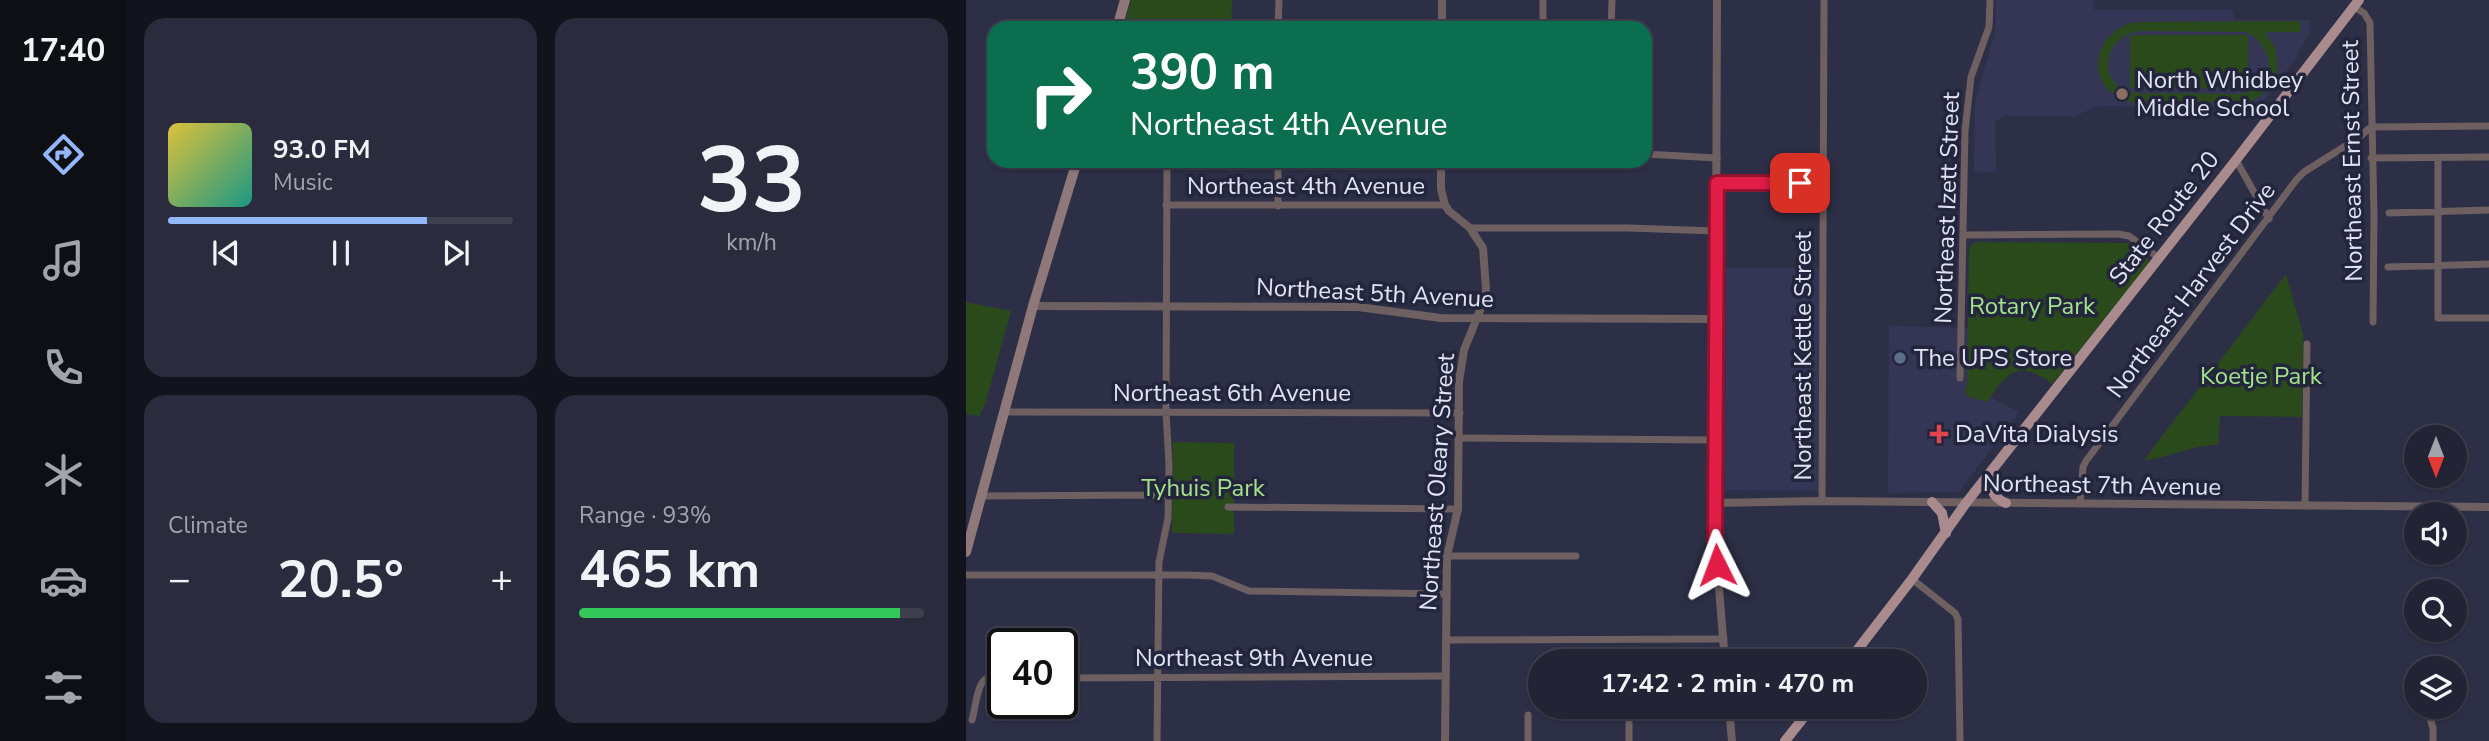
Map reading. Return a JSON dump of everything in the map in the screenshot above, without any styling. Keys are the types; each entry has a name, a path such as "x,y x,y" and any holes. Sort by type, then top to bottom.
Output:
{"main road":[{"path":"1119,21 1125,0"},
{"name":"State Route 20","path":"1858,649 1966,503 2357,4"},
{"path":"966,552 1033,306 1075,168"},
{"path":"1994,468 1992,492 2006,503"},
{"path":"1932,502 1942,513 1946,533"},
{"path":"1785,741 1802,719"}],"street":[{"path":"1279,0 1279,21"},
{"path":"1442,21 1443,0"},
{"path":"1543,0 1543,21"},
{"path":"1611,21 1612,0"},
{"path":"1717,0 1715,539 1725,649"},
{"name":"Northeast Kettle Street","path":"1822,501 1824,0"},
{"name":"Northeast Izett Street","path":"1960,378 1967,107 1971,76 1989,27 1990,0"},
{"name":"Northeast Ernst Street","path":"2357,4 2370,23 2373,322"},
{"path":"2371,127 2489,126"},
{"name":"Northeast Harvest Drive","path":"2080,504 2083,467 2086,461 2304,172 2371,127"},
{"path":"1652,155 1717,158"},
{"path":"2371,158 2489,158"},
{"path":"2438,158 2438,318 2489,318"},
{"path":"2236,160 2269,219"},
{"path":"1157,741 1160,551 1168,518 1169,465 1166,412 1167,168"},
{"path":"1278,168 1278,205"},
{"path":"1441,168 1441,189 1445,205"},
{"path":"1717,183 1824,182"},
{"name":"Northeast 4th Avenue","path":"1166,205 1445,205"},
{"name":"Northeast Oleary Street","path":"1445,205 1470,228 1483,248 1485,264 1485,298 1469,335 1461,366 1458,509 1447,556 1445,741"},
{"path":"2389,213 2489,210"},
{"path":"1470,228 1716,231"},
{"path":"1964,235 2118,234 2129,236 2159,258"},
{"path":"2388,267 2489,264"},
{"name":"Northeast 5th Avenue","path":"1033,306 1358,307 1441,318 1716,319"},
{"path":"2305,506 2307,344"},
{"name":"Northeast 6th Avenue","path":"1005,412 1460,413"},
{"path":"1460,438 1716,440"},
{"path":"982,496 1167,495"},
{"name":"Northeast 7th Avenue","path":"1715,503 1822,501 2489,507"},
{"path":"1228,508 1458,509"},
{"path":"1447,556 1576,556"},
{"path":"966,575 1212,576 1249,591 1447,594"},
{"path":"1912,579 1955,613 1958,619 1960,741"},
{"path":"1446,640 1724,639"},
{"path":"972,720 982,680 987,676"},
{"name":"Northeast 9th Avenue","path":"1078,678 1446,676"},
{"path":"1528,719 1528,741"},
{"path":"1629,719 1629,741"},
{"path":"1730,719 1732,741"},
{"path":"2430,719 2433,741"}],"shaded area":[{"name":"North Whidbey Middle School","path":"1996,0 2094,0 2094,10 2233,10 2234,20 2310,20 2310,31 2295,60 2259,107 2098,106 2075,116 2005,116 1995,122 1996,172 1974,173 1975,103 1994,35"},
{"path":"1726,268 1820,268 1818,491 1725,490"},
{"path":"1889,326 1971,328 1971,388 2019,412 1959,492 1888,493"}],"green space":[{"path":"1131,0 1232,0 1231,21 1125,21"},
{"path":"2300,21 2300,32 2265,32 2275,47 2278,70 2271,86 2256,99 2247,102 2131,102 2116,96 2105,86 2099,75 2098,62 2101,49 2108,38 2119,28 2134,22","holes":["2139,31 2246,32 2263,47 2268,66 2261,84 2252,90 2240,94 2142,94 2130,92 2112,79 2109,69 2112,50 2118,41 2127,35"]},
{"path":"2130,35 2248,35 2248,88 2130,88"},
{"name":"Rotary Park","path":"1977,242 2128,243 2146,253 2149,263 2052,384 2040,376 2022,370 2008,376 1987,402 1969,397 1965,392 1969,250 1971,245"},
{"name":"Koetje Park","path":"2286,274 2303,334 2302,417 2220,416 2218,445 2144,460"},
{"path":"966,302 1011,311 985,405 979,416 966,414"},
{"name":"Tyhuis Park","path":"1173,442 1234,443 1234,534 1172,533"}],"place":[{"name":"North Whidbey Middle School","path":"2122,94"},
{"name":"The UPS Store","path":"1900,358"},
{"name":"DaVita Dialysis","path":"1939,434"}],"route":[{"path":"1717,565 1717,183 1800,183"}]}
